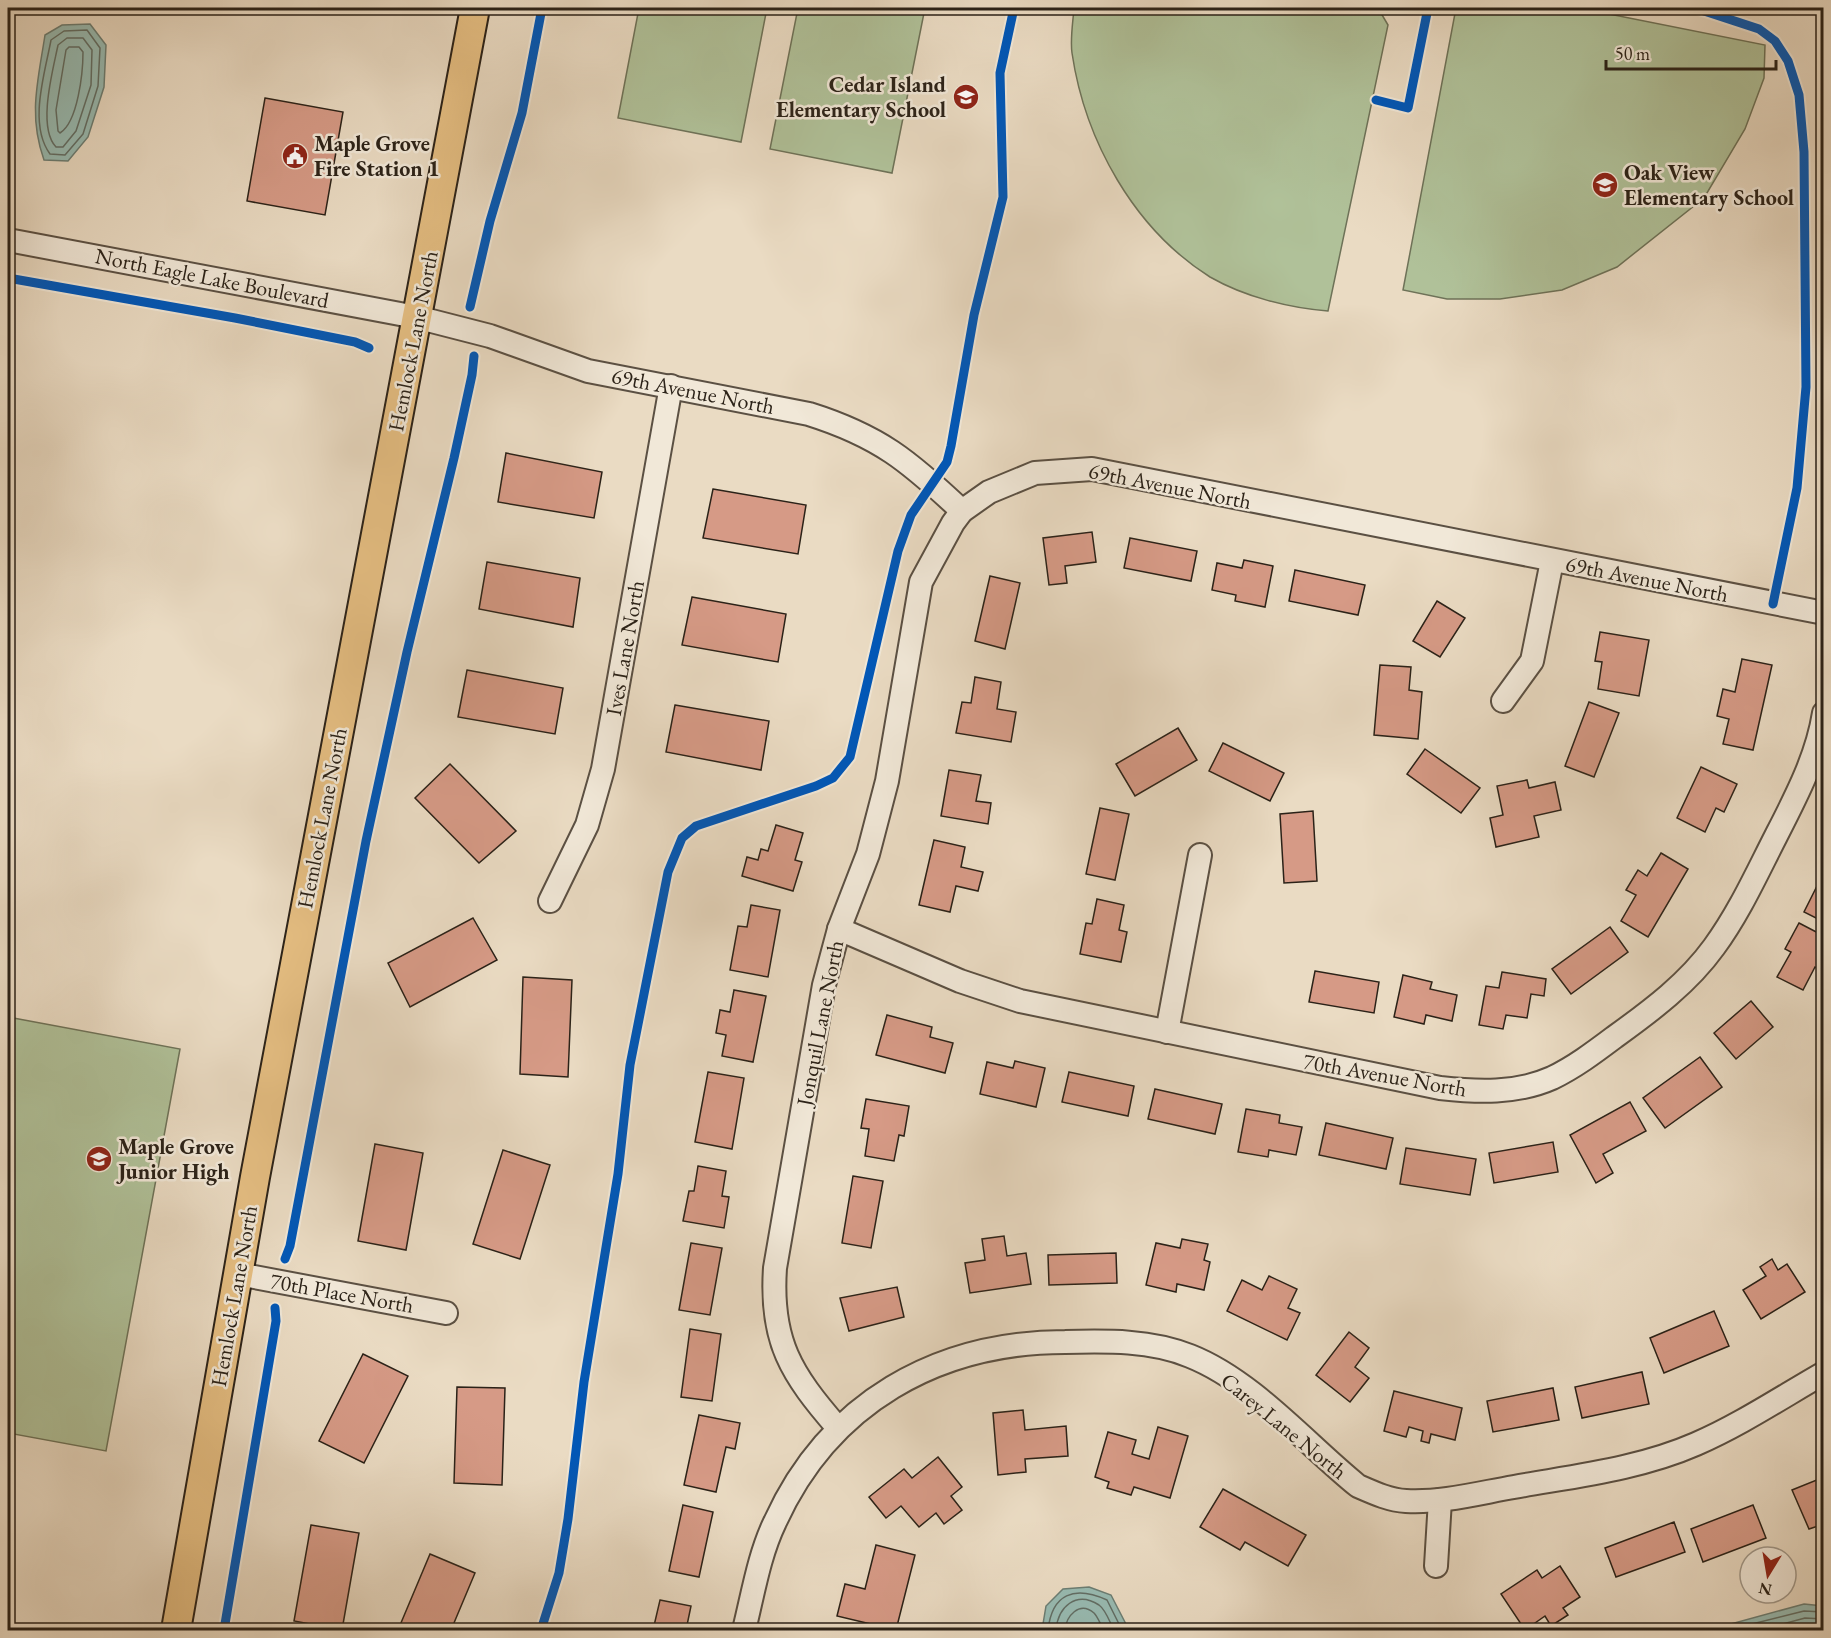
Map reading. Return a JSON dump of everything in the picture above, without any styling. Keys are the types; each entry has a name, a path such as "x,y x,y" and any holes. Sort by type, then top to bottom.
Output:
{"main road":[{"name":"Hemlock Lane North","path":"176,1630 238,1274 475,8"}],"street":[{"name":"North Eagle Lake Boulevard","path":"8,240 416,316"},
{"name":"69th Avenue North","path":"416,316 490,336 566,365 809,414 844,425 894,452 962,511 989,492 1035,473 1092,469 1824,613"},
{"name":"Ives Lane North","path":"550,901 587,825 603,769 671,387"},
{"name":"Jonquil Lane North","path":"838,1428 813,1400 793,1370 778,1337 773,1303 775,1268 824,985 839,929 868,854 887,781 921,582 940,544 962,511"},
{"path":"1503,701 1532,661 1552,561"},
{"name":"70th Avenue North","path":"839,929 987,991 1020,1001 1440,1088 1483,1092 1518,1088 1551,1078 1589,1056 1647,1014 1683,982 1713,948 1742,902 1794,800 1812,756 1824,713"},
{"path":"1167,1032 1200,855"},
{"name":"70th Place North","path":"238,1274 446,1312"},
{"name":"Carey Lane North","path":"744,1630 758,1571 773,1524 804,1471 838,1428 863,1407 905,1380 949,1360 996,1347 1045,1342 1147,1344 1190,1356 1229,1377 1358,1486 1382,1497 1405,1501 1440,1500 1658,1458 1696,1444 1734,1425 1824,1373"},
{"path":"1436,1566 1440,1500"}],"green space":[{"path":"639,8 767,8 741,142 618,118"},
{"path":"798,8 925,8 892,173 770,149"},
{"path":"1074,8 1378,8 1388,25 1328,311 1268,300 1210,277 1158,234 1136,208 1117,180 1101,150 1088,118 1072,53"},
{"path":"1456,8 1579,8 1765,45 1764,78 1745,129 1704,198 1617,267 1562,290 1500,299 1447,299 1403,290"},
{"path":"8,1017 180,1049 106,1451 8,1433"}],"water":[{"path":"90,24 106,45 104,87 88,137 68,161 44,160 39,144 35,113 37,83 45,35 62,25"},
{"path":"1089,1587 1111,1595 1129,1630 1042,1630 1046,1606 1063,1589"},
{"path":"1804,1604 1823,1606 1823,1630 1709,1630"}],"building":[{"name":"Maple Grove Fire Station 1","path":"265,98 343,112 325,215 247,201"},
{"path":"506,453 602,472 594,518 498,502"},
{"path":"713,489 806,505 798,554 703,538"},
{"path":"1092,532 1096,562 1065,566 1067,583 1049,585 1043,538"},
{"path":"1130,538 1197,551 1191,581 1124,568"},
{"path":"1244,560 1273,566 1265,607 1235,601 1236,595 1212,590 1217,563 1242,568"},
{"path":"487,562 580,578 573,627 479,609"},
{"path":"1295,570 1365,585 1358,615 1289,601"},
{"path":"990,576 1020,583 1005,649 975,641"},
{"path":"692,597 786,614 778,662 682,645"},
{"path":"1437,601 1465,618 1440,657 1413,641"},
{"path":"1600,632 1649,640 1639,696 1598,689 1602,662 1595,661"},
{"path":"1742,659 1772,665 1753,750 1723,744 1729,719 1717,716 1723,689 1735,692"},
{"path":"1380,665 1411,667 1409,690 1422,692 1418,739 1374,735"},
{"path":"467,670 563,688 555,734 458,717"},
{"path":"975,677 1001,682 997,709 1016,712 1011,742 956,733 962,702 971,703"},
{"path":"1589,702 1619,713 1594,777 1565,766"},
{"path":"675,705 769,721 761,770 666,752"},
{"path":"1178,728 1197,760 1135,796 1116,764"},
{"path":"1223,743 1284,773 1270,801 1209,771"},
{"path":"1425,749 1480,788 1461,813 1407,774"},
{"path":"450,764 516,831 479,863 415,798"},
{"path":"1701,767 1737,784 1724,812 1716,808 1705,832 1677,818"},
{"path":"949,770 981,775 976,801 991,803 988,824 941,816"},
{"path":"1527,780 1529,788 1555,782 1561,810 1534,816 1539,837 1496,847 1490,818 1503,815 1497,786"},
{"path":"1100,808 1129,814 1115,880 1086,874"},
{"path":"1313,811 1317,881 1284,883 1280,814"},
{"path":"776,825 803,833 795,860 802,862 793,891 742,876 747,857 758,860 761,849 768,851"},
{"path":"934,840 965,847 961,867 983,872 978,891 956,886 950,912 919,905"},
{"path":"1661,853 1688,869 1648,937 1621,921 1636,895 1626,890 1638,870 1647,876"},
{"path":"1824,872 1824,922 1804,912"},
{"path":"1097,899 1124,905 1119,930 1127,932 1121,962 1080,954 1086,923 1092,924"},
{"path":"751,905 780,910 768,977 730,970 738,926 747,927"},
{"path":"473,918 497,960 410,1007 388,963"},
{"path":"1799,923 1824,936 1824,969 1822,971 1815,967 1803,990 1777,977 1791,952 1785,949"},
{"path":"1610,927 1628,952 1571,994 1552,969"},
{"path":"1315,971 1379,982 1374,1013 1309,1002"},
{"path":"1502,972 1546,979 1544,996 1531,994 1527,1018 1506,1015 1503,1029 1479,1025 1486,986 1499,988"},
{"path":"1403,975 1432,982 1430,989 1457,995 1452,1021 1426,1015 1424,1024 1394,1017"},
{"path":"523,977 572,980 568,1077 520,1074"},
{"path":"734,990 766,996 753,1062 722,1056 726,1035 716,1033 720,1010 730,1012"},
{"path":"1751,1001 1773,1027 1736,1059 1714,1033"},
{"path":"887,1015 932,1027 930,1037 953,1043 945,1073 876,1055"},
{"path":"1700,1057 1722,1087 1665,1128 1643,1098"},
{"path":"1015,1061 1045,1068 1036,1107 980,1094 987,1062 1013,1068"},
{"path":"708,1072 744,1078 732,1149 695,1142"},
{"path":"1069,1072 1134,1086 1128,1116 1062,1102"},
{"path":"1155,1089 1222,1104 1215,1134 1148,1119"},
{"path":"866,1099 909,1106 904,1136 899,1135 894,1161 865,1156 869,1129 861,1128"},
{"path":"1630,1102 1646,1131 1603,1154 1613,1173 1596,1183 1570,1135"},
{"path":"1246,1109 1280,1115 1279,1123 1302,1127 1296,1155 1269,1150 1268,1157 1238,1152"},
{"path":"1326,1123 1393,1138 1386,1169 1319,1155"},
{"path":"1553,1142 1558,1172 1494,1183 1489,1153"},
{"path":"375,1144 423,1153 406,1250 358,1241"},
{"path":"1406,1148 1476,1159 1470,1195 1400,1184"},
{"path":"503,1150 550,1165 520,1259 473,1244"},
{"path":"698,1166 726,1171 722,1196 729,1197 724,1228 683,1221 689,1191 694,1191"},
{"path":"853,1176 883,1181 871,1248 842,1243"},
{"path":"1004,1236 1007,1256 1026,1253 1031,1284 970,1293 965,1263 985,1260 982,1239"},
{"path":"1182,1239 1208,1244 1204,1260 1210,1262 1204,1290 1177,1284 1176,1292 1146,1285 1156,1243 1180,1248"},
{"path":"691,1243 722,1248 710,1315 679,1310"},
{"path":"1116,1253 1117,1283 1049,1285 1048,1255"},
{"path":"1772,1259 1778,1270 1787,1264 1805,1292 1761,1319 1743,1290 1766,1276 1760,1267"},
{"path":"1269,1276 1297,1289 1288,1308 1300,1313 1287,1340 1227,1311 1242,1280 1262,1290"},
{"path":"897,1287 904,1317 849,1331 840,1298"},
{"path":"1714,1311 1729,1346 1664,1373 1650,1338"},
{"path":"690,1329 721,1334 712,1401 681,1397"},
{"path":"1349,1332 1369,1348 1355,1367 1369,1378 1350,1402 1316,1375"},
{"path":"363,1354 408,1376 364,1463 319,1441"},
{"path":"1642,1372 1649,1404 1582,1418 1575,1387"},
{"path":"457,1387 505,1388 502,1485 454,1483"},
{"path":"1553,1388 1559,1420 1493,1432 1487,1401"},
{"path":"1394,1391 1462,1408 1455,1440 1431,1434 1429,1443 1421,1441 1423,1431 1409,1427 1406,1437 1384,1431"},
{"path":"1023,1410 1025,1430 1066,1426 1068,1456 1025,1459 1026,1472 998,1475 993,1413"},
{"path":"699,1415 740,1423 735,1449 726,1447 716,1492 684,1485"},
{"path":"1158,1427 1188,1436 1170,1498 1134,1487 1131,1495 1107,1488 1109,1482 1095,1477 1108,1432 1136,1440 1132,1454 1149,1459"},
{"path":"938,1457 962,1487 951,1496 962,1510 944,1524 936,1513 919,1527 901,1506 886,1518 869,1497 904,1469 912,1478"},
{"path":"1824,1477 1824,1524 1809,1529 1792,1490"},
{"path":"1223,1489 1306,1535 1288,1566 1245,1542 1240,1550 1200,1527"},
{"path":"683,1505 713,1512 699,1577 669,1571"},
{"path":"1753,1505 1766,1538 1748,1545 1738,1545 1738,1549 1703,1562 1691,1529"},
{"path":"1674,1522 1685,1552 1616,1577 1605,1548"},
{"path":"311,1525 359,1533 342,1630 294,1621"},
{"path":"876,1545 915,1555 896,1630 837,1616 845,1584 865,1589"},
{"path":"430,1554 475,1573 451,1630 398,1630"},
{"path":"1560,1566 1580,1597 1563,1608 1568,1615 1551,1626 1545,1616 1525,1630 1501,1594 1537,1570 1542,1578"},
{"path":"660,1600 691,1606 686,1630 653,1630"}],"cycle path":[{"path":"470,307 490,221 522,113 542,8"},
{"path":"541,1630 559,1573 568,1519 584,1382 618,1174 630,1065 668,872 682,838 696,826 816,786 833,778 850,757 898,551 911,515 947,462 951,446 974,315 1003,197 1000,73 1014,8"},
{"path":"1376,100 1408,108 1428,8"},
{"path":"1695,8 1759,29 1775,41 1788,61 1799,95 1804,152 1806,387 1797,488 1773,604"},
{"path":"8,278 235,318 355,342 369,348"},
{"path":"285,1259 290,1246 366,841 407,652 454,458 474,356"},
{"path":"224,1630 276,1321 275,1308"}],"place":[{"name":"Cedar Island Elementary School","path":"966,97"},
{"name":"Maple Grove Fire Station 1","path":"295,156"},
{"name":"Oak View Elementary School","path":"1605,185"},
{"name":"Maple Grove Junior High","path":"99,1159"}]}
